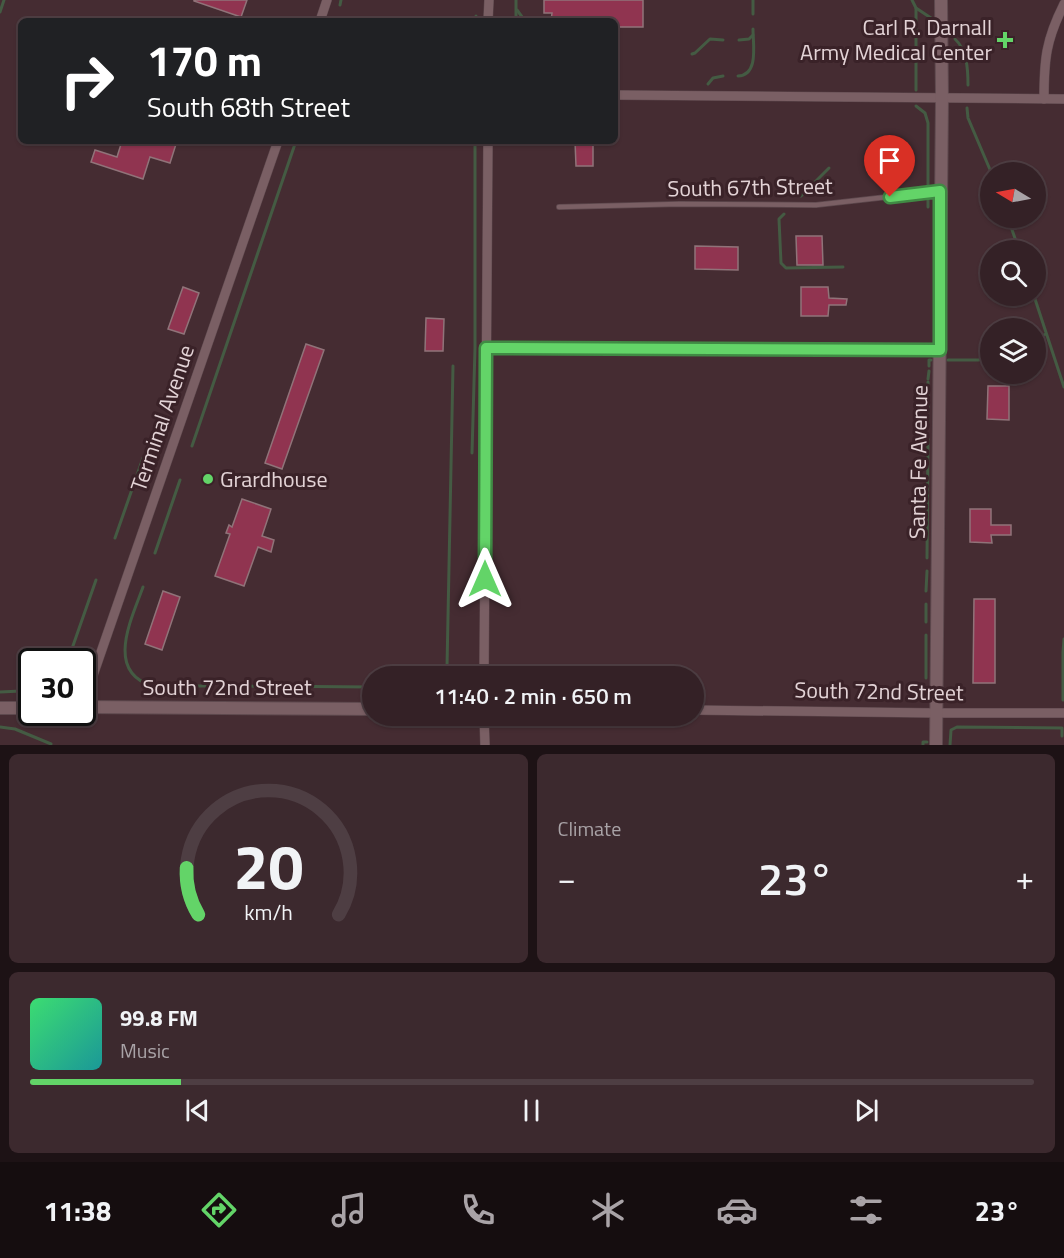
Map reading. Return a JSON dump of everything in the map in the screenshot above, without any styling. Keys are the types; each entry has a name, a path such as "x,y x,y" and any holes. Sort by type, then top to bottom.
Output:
{"street":[{"path":"321,18 327,0"},
{"path":"488,18 489,0"},
{"name":"Santa Fe Avenue","path":"936,745 941,0"},
{"path":"1044,99 1046,51 1051,32 1064,4"},
{"path":"618,95 1064,99"},
{"name":"Terminal Avenue","path":"96,667 277,144"},
{"path":"484,666 488,144"},
{"path":"486,348 940,350"},
{"name":"South 72nd Street","path":"96,707 362,709"},
{"path":"0,708 18,708"},
{"name":"South 72nd Street","path":"704,710 1064,713"},
{"path":"484,726 485,745"}],"lane":[{"name":"South 67th Street","path":"559,207 679,204 816,205 940,191"}],"building":[{"path":"194,0 247,0 241,17"},
{"path":"544,0 643,0 643,27 618,27 618,18 551,18 552,13 544,13"},
{"path":"121,144 176,144 170,163 150,157 143,179 91,162 95,150 117,157"},
{"path":"575,144 593,144 593,166 576,166"},
{"path":"796,236 822,236 823,265 797,265"},
{"path":"695,246 738,247 738,270 695,269"},
{"path":"183,287 199,293 184,334 168,329"},
{"path":"801,287 828,287 829,298 847,299 846,305 829,305 828,316 801,316"},
{"path":"426,318 444,319 443,351 425,351"},
{"path":"306,344 324,350 282,469 265,463"},
{"path":"988,386 1009,386 1009,420 987,419"},
{"path":"242,499 271,509 262,536 274,540 271,552 258,547 244,586 215,576 230,534 226,533 229,525 232,527"},
{"path":"970,509 991,509 991,525 1011,525 1011,535 991,535 992,543 970,542"},
{"path":"163,591 180,597 162,650 145,644"},
{"path":"974,599 995,599 995,683 973,683"}],"waterway":[{"path":"0,12 4,0"},
{"path":"340,5 341,0"},
{"path":"516,0 516,18"},
{"path":"753,0 753,14"},
{"path":"912,0 916,8 931,18"},
{"path":"916,8 916,90"},
{"path":"517,10 523,18"},
{"path":"738,76 745,74 752,65 753,29"},
{"path":"739,40 749,39 753,35"},
{"path":"692,54 710,39 723,40"},
{"path":"955,39 964,54 968,85"},
{"path":"708,84 713,78 723,76"},
{"path":"916,106 925,113 928,123 928,207"},
{"path":"967,108 968,118 987,162"},
{"path":"192,446 295,144"},
{"path":"472,453 475,348 475,144"},
{"path":"801,196 829,168"},
{"path":"784,214 779,219 781,263 786,268 843,267"},
{"path":"1011,228 1016,240"},
{"path":"1037,306 1064,387"},
{"path":"929,366 929,360 931,360"},
{"path":"948,360 980,360"},
{"path":"447,666 453,366"},
{"path":"928,379 929,371"},
{"path":"928,382 928,412"},
{"path":"928,416 928,423"},
{"path":"927,558 928,439"},
{"path":"115,538 143,458"},
{"path":"155,553 180,480"},
{"path":"926,591 927,571"},
{"path":"72,648 96,580"},
{"path":"143,587 125,643 125,657 129,669 138,679 153,686 210,686"},
{"path":"926,604 926,622"},
{"path":"926,635 926,678"},
{"path":"1063,700 1064,639"},
{"path":"239,686 362,687"},
{"path":"0,692 18,691"},
{"path":"0,727 15,729 51,744"},
{"path":"950,745 951,730 957,727 1062,728 1062,736"},
{"path":"923,745 923,742 927,742"}],"place":[{"name":"Carl R. Darnall Army Medical Center","path":"1005,40"},
{"name":"Grardhouse","path":"208,479"}],"route":[{"path":"485,579 486,348 940,350 940,191 890,197"}]}
